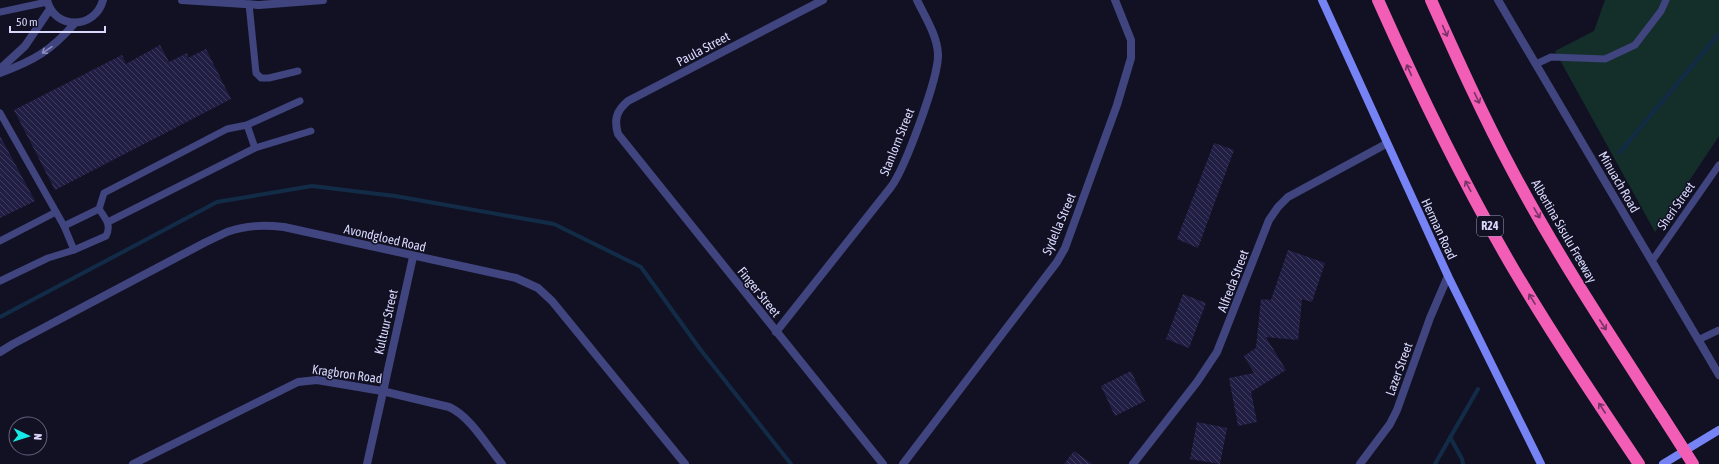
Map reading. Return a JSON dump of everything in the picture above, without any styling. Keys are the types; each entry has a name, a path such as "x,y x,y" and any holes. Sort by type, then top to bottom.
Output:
{"highway":[{"name":"R24","path":"1378,0 1428,107 1468,185 1515,270 1639,464"},
{"name":"Albertina Sisulu Freeway","path":"1431,0 1459,63 1513,172 1595,313 1693,464"}],"main road":[{"name":"Herman Road","path":"1322,0 1386,144 1448,276 1541,464"},
{"path":"1663,464 1719,430"}],"street":[{"path":"0,69 25,46 48,4 60,20 75,23 82,22 95,15 100,9 103,0"},
{"path":"182,0 249,4 286,4 323,0"},
{"name":"Paula Street","path":"618,134 615,121 616,115 619,109 628,101 823,0"},
{"name":"Stanlorn Street","path":"776,332 891,187 902,168 936,74 938,56 935,37 918,0"},
{"name":"Sydella Street","path":"903,464 1057,262 1065,248 1117,105 1131,58 1131,40 1115,0"},
{"name":"Minuach Road","path":"1498,0 1719,376"},
{"path":"0,73 27,63 42,53 59,41 75,23"},
{"name":"Finger Street","path":"618,134 883,464"},
{"name":"Alfreda Street","path":"1133,464 1197,382 1217,352 1269,220 1278,207 1288,197 1386,144"},
{"name":"Avondgloed Road","path":"0,352 227,232 248,226 266,225 284,227 516,278 538,288 552,301 684,464"},
{"name":"Kultuur Street","path":"367,464 413,256"},
{"name":"Lazer Street","path":"1360,464 1385,430 1396,410 1430,318 1448,276"},
{"name":"Kragbron Road","path":"133,464 298,382 317,380 382,391 456,410 470,424 502,464"}],"lane":[{"path":"1536,64 1551,57 1605,59 1635,45 1661,11 1666,0"},
{"path":"0,12 48,4"},
{"path":"249,4 256,73 261,78 269,78 298,72"},
{"path":"64,226 99,209 104,193 227,129 247,125 300,101"},
{"path":"0,113 64,226 74,250"},
{"path":"247,125 255,148"},
{"path":"108,222 255,148 311,131"},
{"name":"Sheri Street","path":"1652,261 1719,165"},
{"path":"0,281 48,258 74,250 106,236 109,231 108,222 99,209"},
{"path":"0,241 56,212"},
{"path":"1698,340 1719,330"}],"green space":[{"path":"1605,0 1719,0 1719,136 1655,232 1555,51 1594,31"}],"building":[{"path":"160,45 169,62 187,53 188,58 206,49 231,99 55,190 14,110 122,55 126,64"},
{"path":"0,136 35,201 0,218"},
{"path":"1214,143 1234,150 1198,248 1177,239"},
{"path":"1288,250 1325,263 1312,302 1302,299 1298,340 1266,337 1286,370 1251,392 1257,422 1238,426 1229,378 1254,373 1244,356 1256,348 1261,299 1271,300"},
{"path":"1183,294 1206,303 1189,348 1166,339"},
{"path":"1131,371 1145,401 1115,416 1101,386"},
{"path":"1197,422 1227,428 1220,464 1190,459"},
{"path":"1074,451 1092,464 1064,464"}],"waterway":[{"path":"1619,153 1719,34"},
{"path":"0,317 217,202 312,186 395,196 554,224 641,267 700,349 791,464"},
{"path":"1435,464 1478,389"},
{"path":"1450,437 1462,459 1463,464"}]}
